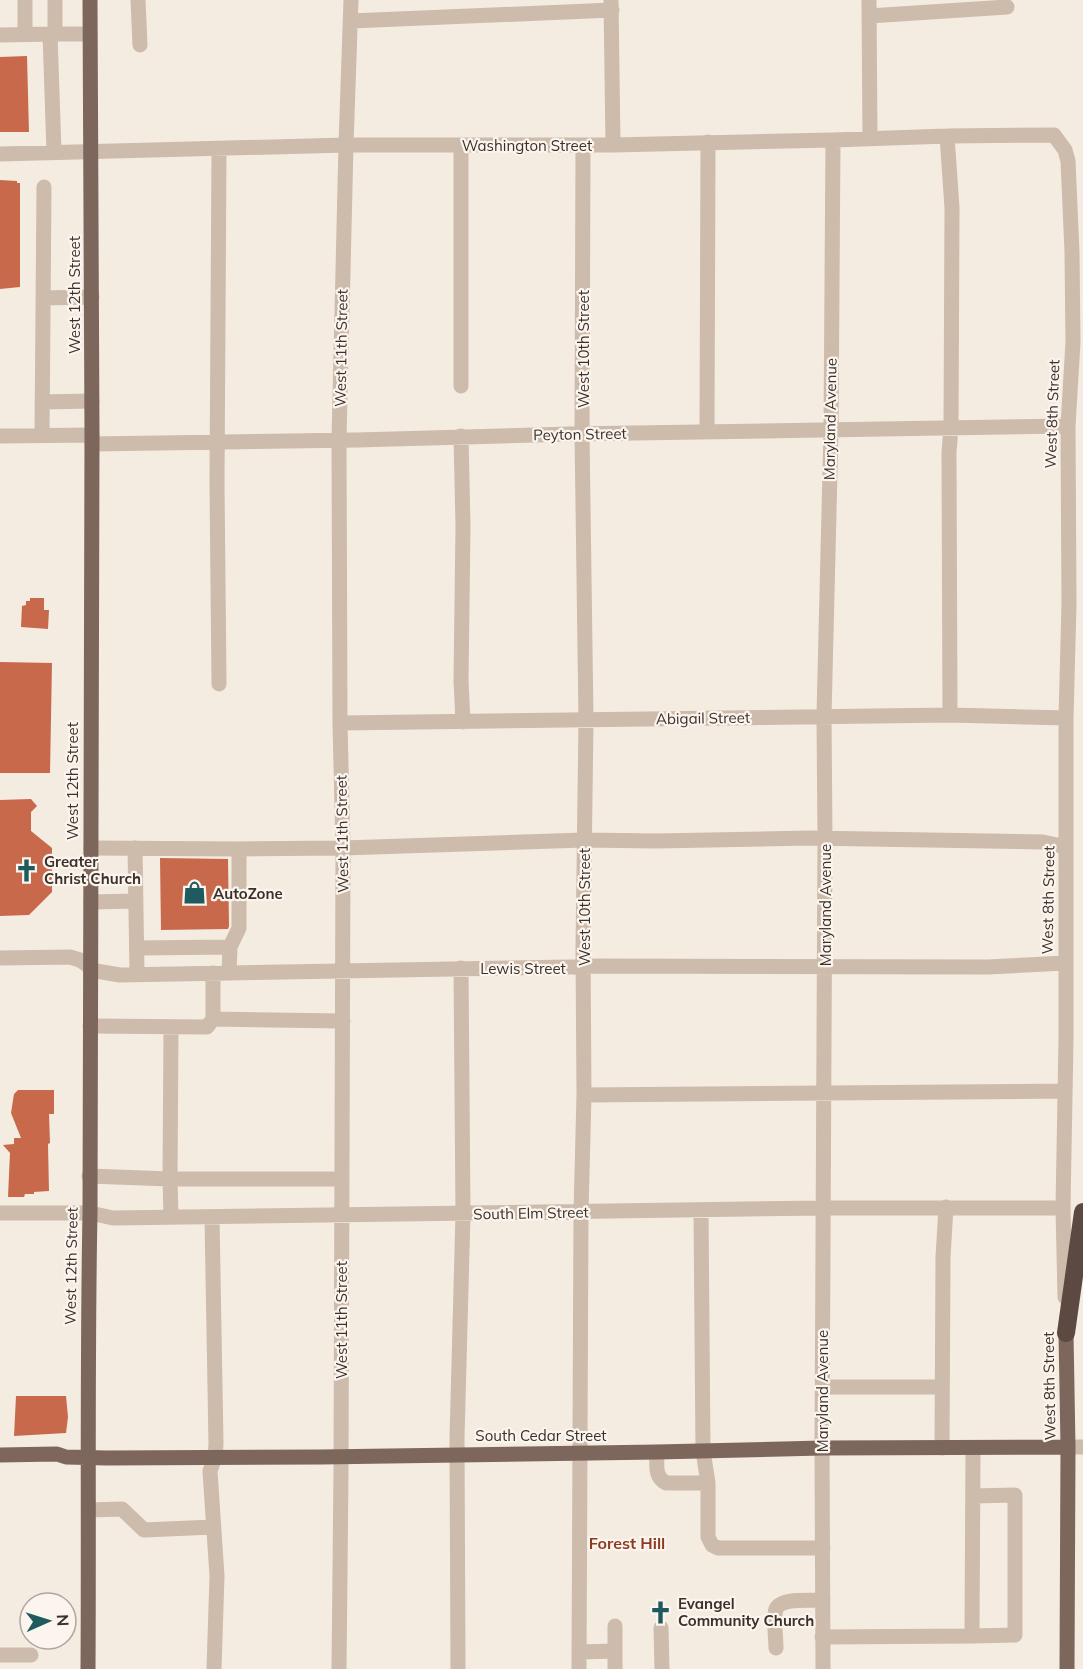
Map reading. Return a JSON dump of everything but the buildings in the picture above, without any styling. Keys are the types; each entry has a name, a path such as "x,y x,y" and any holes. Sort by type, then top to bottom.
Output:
{"highway":[{"path":"1066,1333 1083,1212"}],"main road":[{"name":"West 12th Street","path":"88,1669 92,440 90,0"},
{"name":"West 8th Street","path":"1066,1333 1075,1447 1067,1669"},
{"name":"South Cedar Street","path":"0,1455 215,1457 822,1448 1075,1447"}],"street":[{"path":"25,0 25,34"},
{"path":"54,152 55,0"},
{"path":"138,0 140,45"},
{"name":"West 11th Street","path":"339,1669 343,848 339,439 351,0"},
{"path":"869,0 870,138"},
{"path":"351,21 612,5 613,145"},
{"path":"869,16 1006,7"},
{"path":"0,35 90,34"},
{"name":"Washington Street","path":"0,154 346,145 613,145 1054,135"},
{"name":"West 8th Street","path":"1054,135 1065,150 1068,161 1072,252 1072,342 1068,426 1069,604 1066,718 1063,1208 1066,1333"},
{"path":"947,136 952,208 949,452 950,715"},
{"name":"Maryland Avenue","path":"823,1669 824,716 831,430 833,140"},
{"path":"707,431 708,142"},
{"path":"461,145 461,386"},
{"name":"West 10th Street","path":"579,1669 585,720 582,434 583,145"},
{"path":"219,149 219,684"},
{"path":"42,435 44,187"},
{"path":"43,298 92,297"},
{"path":"42,402 92,401"},
{"name":"Peyton Street","path":"0,436 42,435 92,440 218,442 1068,426"},
{"path":"461,436 463,722"},
{"name":"Abigail Street","path":"340,723 950,715 1066,718"},
{"path":"91,848 343,848 584,840 656,842 825,839 1043,842 1066,847"},
{"path":"135,848 137,974"},
{"path":"229,973 230,947 239,928 239,849"},
{"path":"91,902 136,901"},
{"path":"137,948 230,947"},
{"name":"Lewis Street","path":"0,958 70,957 80,960 96,971 120,975 584,966 988,967 1065,963"},
{"path":"458,1669 457,1454 464,1214 461,968"},
{"path":"90,1026 207,1027 213,1019 213,974"},
{"path":"213,1019 343,1021"},
{"path":"171,1027 171,1217"},
{"path":"584,1095 1064,1091"},
{"path":"89,1176 170,1179 342,1179"},
{"path":"942,1448 943,1257 946,1207"},
{"name":"South Elm Street","path":"0,1214 90,1213 113,1218 824,1208 1063,1208"},
{"path":"701,1210 703,1451 708,1483 708,1537 712,1545 718,1548 823,1548"},
{"path":"212,1217 215,1457 210,1471 217,1576 214,1669"},
{"path":"822,1387 942,1387"},
{"path":"972,1636 973,1448"},
{"path":"657,1452 657,1475 661,1481 708,1483"},
{"path":"822,1637 1015,1635 1015,1495 973,1496"},
{"path":"89,1510 123,1509 144,1530 213,1527"},
{"path":"776,1648 776,1609 780,1604 789,1600 823,1600"},
{"path":"615,1626 615,1669"},
{"path":"662,1628 662,1669"},
{"path":"579,1652 615,1651"},
{"path":"0,1655 31,1655"}],"place":[{"name":"Greater Christ Church","path":"26,870"},
{"name":"AutoZone","path":"195,893"},
{"name":"Evangel Community Church","path":"660,1612"}],"district":[{"name":"Forest Hill","path":"627,1543"}]}
